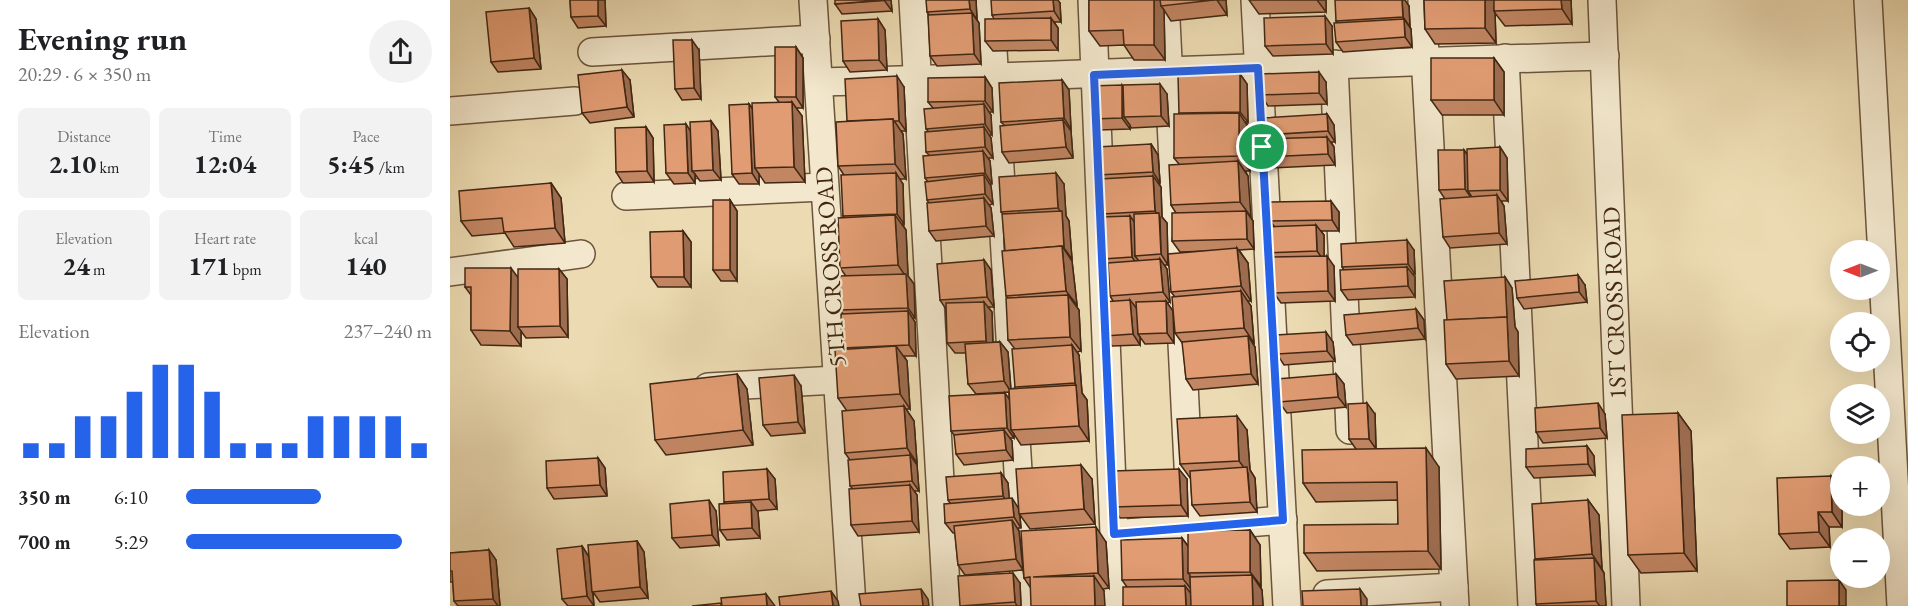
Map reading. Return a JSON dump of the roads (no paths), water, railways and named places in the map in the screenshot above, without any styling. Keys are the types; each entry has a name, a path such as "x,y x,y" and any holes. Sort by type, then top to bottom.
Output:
{"street":[{"name":"5TH CROSS ROAD","path":"813,0 852,606"},
{"path":"913,0 947,606"},
{"path":"990,0 1026,606"},
{"path":"1092,0 1117,606"},
{"path":"1165,0 1195,606"},
{"path":"1255,0 1258,68 1291,462 1283,520 1287,601 1455,596 1435,460 1422,0"},
{"name":"1ST CROSS ROAD","path":"1602,0 1626,606"},
{"path":"1868,0 1901,606"},
{"path":"592,52 816,39"},
{"path":"819,82 994,79 1424,60 1605,56"},
{"path":"1505,58 1532,606"},
{"path":"1334,64 1350,430"},
{"path":"450,111 575,101"},
{"path":"626,196 824,187"},
{"path":"450,272 581,254"},
{"path":"707,387 837,380"},
{"path":"1114,534 1283,520"}]}
